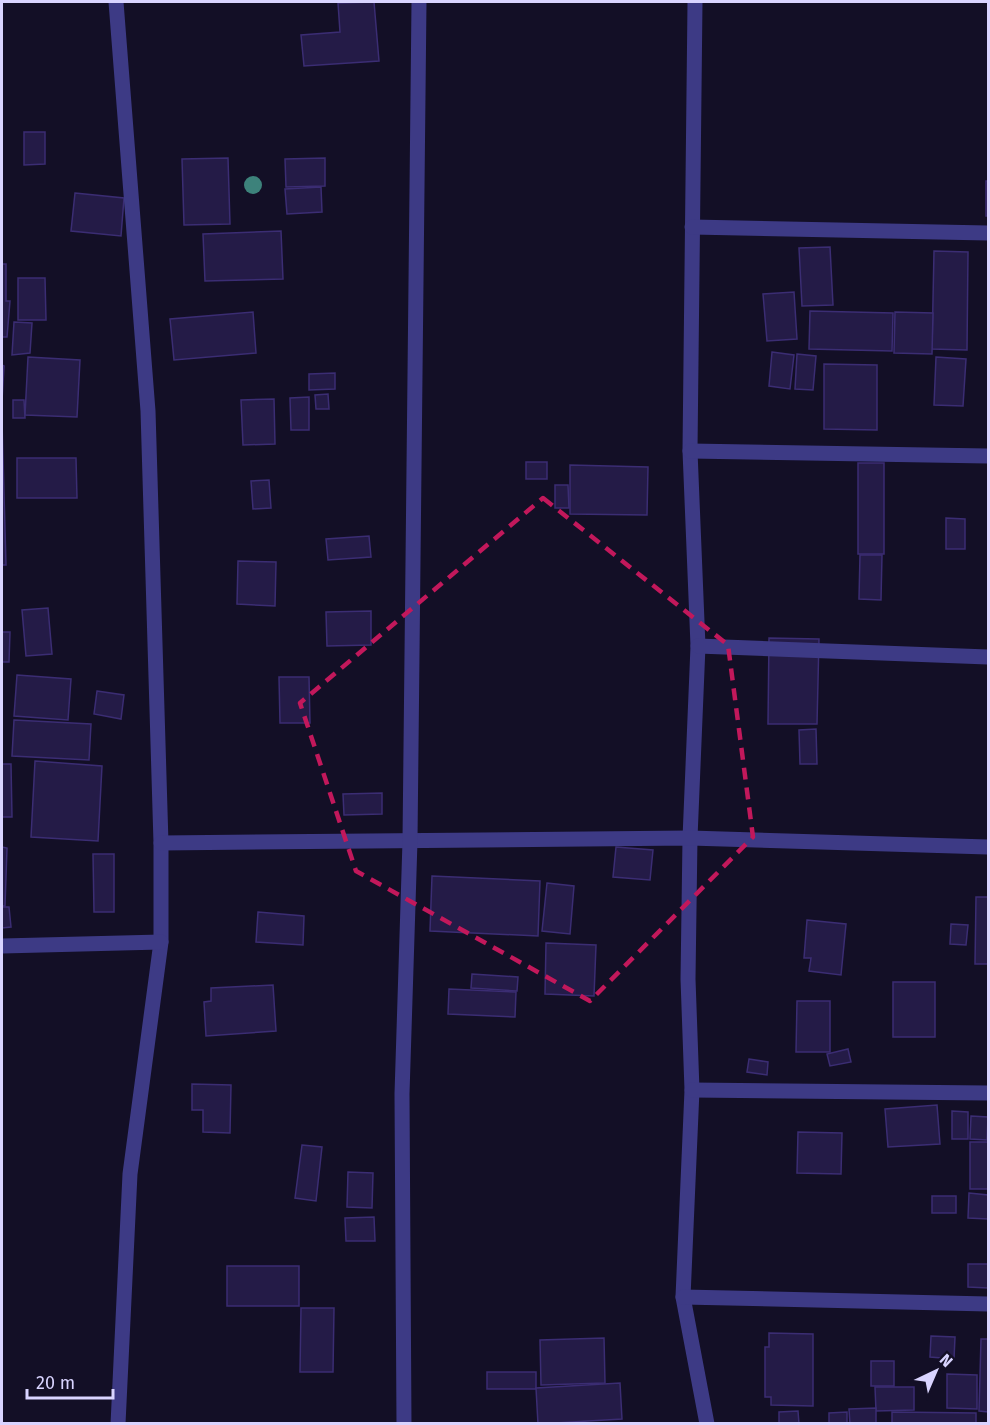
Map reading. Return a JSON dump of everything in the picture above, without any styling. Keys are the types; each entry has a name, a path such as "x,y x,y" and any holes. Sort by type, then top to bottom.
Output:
{"street":[{"path":"116,2 148,411 161,843 161,942 130,1174 118,1424"},
{"path":"404,1424 402,1094 410,841 419,2"},
{"path":"695,2 690,451 698,646 690,838 688,979 692,1090 683,1297 708,1424"},
{"path":"692,227 988,233"},
{"path":"690,451 988,456"},
{"path":"698,646 988,657"},
{"path":"161,843 690,838 988,847"},
{"path":"2,946 161,942"},
{"path":"692,1090 988,1093"},
{"path":"683,1297 988,1304"}],"highlighted area":[{"path":"543,498 728,645 753,837 590,1001 356,871 300,703"}],"building":[{"path":"374,2 379,61 304,66 301,35 340,32 338,3"},
{"path":"24,132 45,132 45,164 24,165"},
{"path":"228,158 230,224 184,225 182,159"},
{"path":"325,158 325,186 286,187 285,159"},
{"path":"986,181 988,181 988,216 986,216"},
{"path":"321,187 322,212 287,214 285,189"},
{"path":"75,193 124,198 121,236 71,231"},
{"path":"281,231 283,279 205,281 203,234"},
{"path":"830,247 833,305 802,306 799,248"},
{"path":"934,251 968,252 967,350 932,349"},
{"path":"2,264 6,264 6,301 10,301 7,337 2,337"},
{"path":"18,278 45,278 46,320 18,320"},
{"path":"794,292 797,339 767,341 763,294"},
{"path":"810,311 893,313 892,351 809,349"},
{"path":"253,312 256,353 174,360 170,319"},
{"path":"895,312 933,313 932,354 894,353"},
{"path":"14,322 32,323 30,353 12,355"},
{"path":"772,352 794,355 790,389 769,386"},
{"path":"797,354 816,356 813,390 795,389"},
{"path":"28,357 80,360 77,417 25,415"},
{"path":"936,357 966,359 963,406 934,405"},
{"path":"824,364 877,365 877,430 824,429"},
{"path":"2,365 4,366 2,401"},
{"path":"335,373 335,389 309,390 309,374"},
{"path":"328,394 329,409 316,409 315,395"},
{"path":"309,397 309,430 291,430 290,398"},
{"path":"274,399 275,444 243,445 241,400"},
{"path":"13,400 24,400 25,418 13,418"},
{"path":"2,421 6,565 2,565"},
{"path":"17,458 76,458 77,498 17,498"},
{"path":"526,462 547,462 547,479 526,479"},
{"path":"858,463 884,463 884,554 858,554"},
{"path":"570,465 648,467 647,515 570,514"},
{"path":"269,480 271,508 253,509 251,481"},
{"path":"555,485 568,485 569,508 555,508"},
{"path":"946,518 965,519 965,549 946,549"},
{"path":"369,536 371,557 328,560 326,539"},
{"path":"860,555 882,555 881,600 859,599"},
{"path":"238,561 276,562 275,606 237,604"},
{"path":"48,608 52,654 26,656 22,610"},
{"path":"371,611 371,645 327,646 326,612"},
{"path":"2,632 10,632 9,662 2,662"},
{"path":"769,638 819,639 817,724 768,724"},
{"path":"17,675 71,679 68,720 14,716"},
{"path":"279,677 309,677 310,723 280,723"},
{"path":"97,691 124,695 121,719 94,714"},
{"path":"14,720 91,724 89,760 12,756"},
{"path":"816,729 817,764 800,764 799,730"},
{"path":"35,761 102,766 98,841 31,837"},
{"path":"2,764 11,764 12,817 2,817"},
{"path":"382,793 382,814 344,815 343,794"},
{"path":"2,847 7,848 5,906 2,906"},
{"path":"616,847 653,850 650,880 613,877"},
{"path":"93,854 114,854 114,912 94,912"},
{"path":"432,876 540,881 538,936 430,931"},
{"path":"547,883 574,886 570,934 542,931"},
{"path":"976,897 988,897 988,964 975,964"},
{"path":"2,907 9,907 11,927 2,928"},
{"path":"258,912 304,916 303,945 256,942"},
{"path":"807,920 846,924 841,975 809,971 811,958 804,958"},
{"path":"951,924 968,925 966,945 950,944"},
{"path":"546,943 596,945 594,996 545,994"},
{"path":"472,974 518,977 517,991 471,988"},
{"path":"893,982 935,982 935,1037 893,1037"},
{"path":"273,985 276,1031 206,1036 204,1002 211,1001 211,988"},
{"path":"449,989 516,992 515,1017 448,1014"},
{"path":"797,1001 830,1001 830,1052 796,1052"},
{"path":"848,1049 851,1062 830,1066 827,1054"},
{"path":"749,1059 768,1062 767,1075 747,1072"},
{"path":"192,1084 231,1085 230,1133 203,1132 203,1110 192,1110"},
{"path":"937,1105 940,1144 888,1147 885,1109"},
{"path":"952,1111 968,1112 968,1139 952,1139"},
{"path":"971,1116 988,1117 987,1140 970,1139"},
{"path":"798,1132 842,1133 841,1174 797,1173"},
{"path":"970,1142 988,1142 988,1189 970,1189"},
{"path":"302,1145 322,1147 316,1201 295,1198"},
{"path":"348,1172 373,1173 372,1208 347,1207"},
{"path":"969,1193 988,1195 988,1219 968,1218"},
{"path":"932,1196 956,1196 956,1213 932,1213"},
{"path":"374,1217 375,1241 346,1241 345,1218"},
{"path":"968,1264 988,1264 988,1288 968,1287"},
{"path":"227,1266 299,1266 299,1306 227,1306"},
{"path":"301,1308 334,1308 333,1372 300,1372"},
{"path":"769,1333 813,1334 813,1406 771,1405 771,1397 765,1397 765,1347 769,1347"},
{"path":"931,1336 955,1337 954,1359 930,1357"},
{"path":"604,1338 605,1383 541,1385 540,1340"},
{"path":"981,1339 988,1339 988,1412 979,1411"},
{"path":"871,1361 894,1361 894,1386 871,1386"},
{"path":"487,1372 536,1372 536,1389 487,1389"},
{"path":"947,1374 977,1375 977,1409 947,1408"},
{"path":"620,1383 622,1419 538,1424 536,1388"},
{"path":"875,1387 914,1387 914,1410 876,1411"},
{"path":"876,1408 876,1424 850,1424 849,1409"},
{"path":"798,1411 799,1424 779,1424 779,1412"},
{"path":"847,1412 847,1424 829,1424 829,1413"},
{"path":"892,1412 976,1413 976,1424 892,1424"}]}
